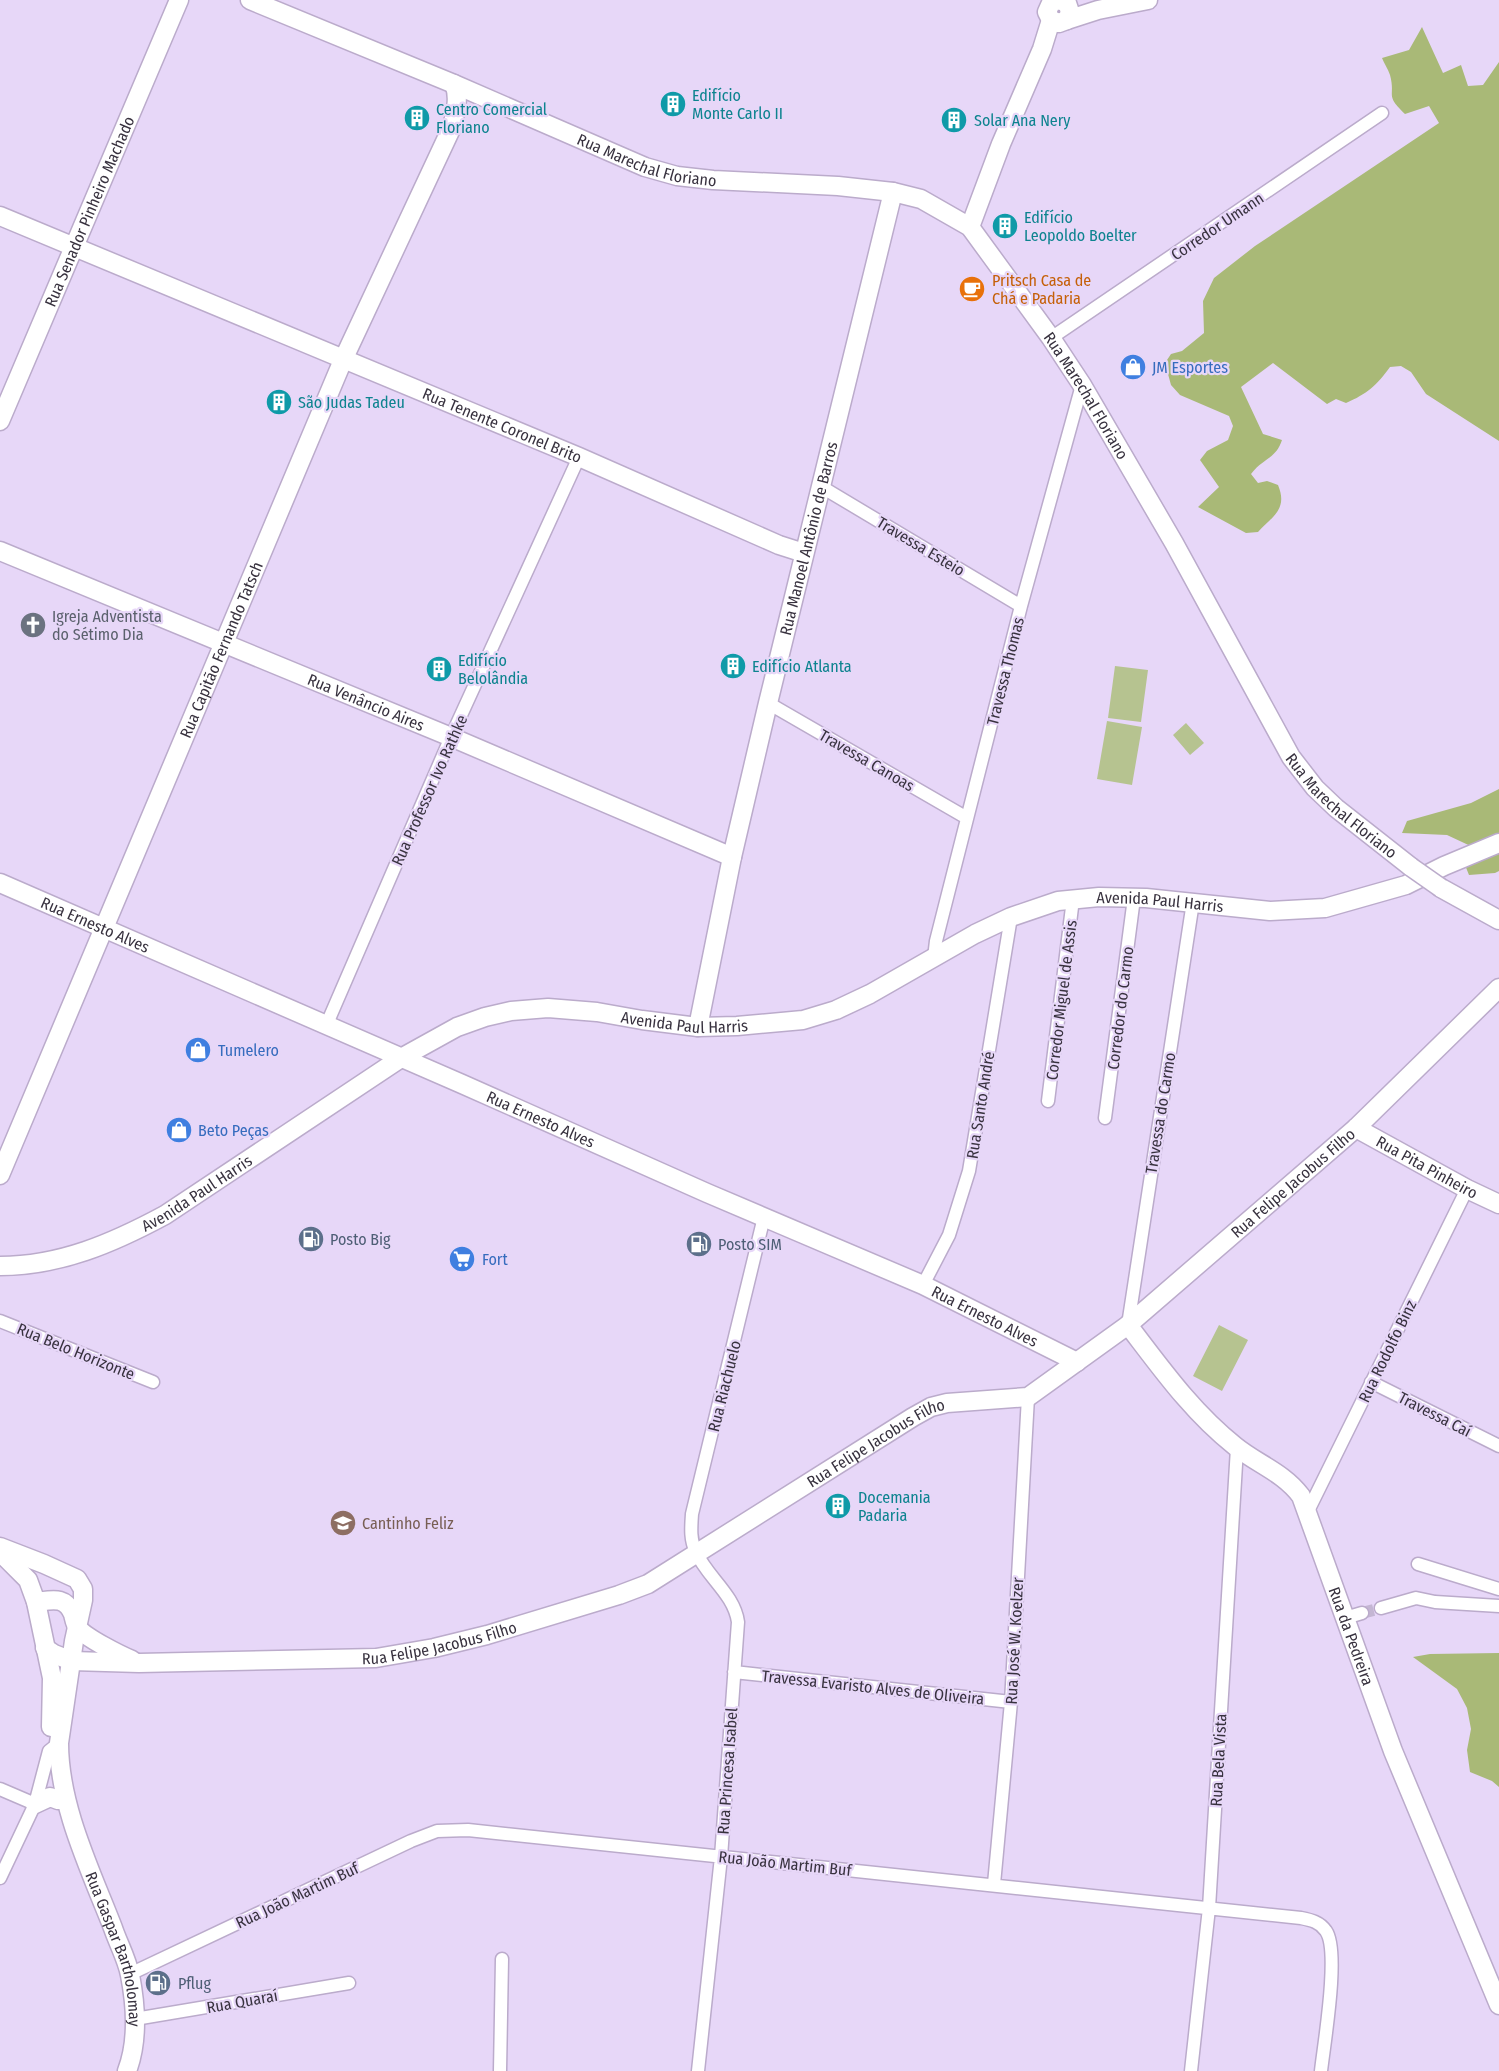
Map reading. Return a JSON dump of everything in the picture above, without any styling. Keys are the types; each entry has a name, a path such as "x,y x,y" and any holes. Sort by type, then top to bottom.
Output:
{"main road":[{"name":"Rua Senador Pinheiro Machado","path":"0,421 179,0"},
{"name":"Rua Marechal Floriano","path":"250,0 454,84 645,168 677,177 838,186 893,192 921,199 970,227 1051,338 1082,385 1174,543 1291,757 1315,788 1336,808 1393,854 1441,888 1499,920"},
{"path":"970,227 1001,144 1042,49 1066,9 1148,0"},
{"name":"Rua Capitão Fernando Tatsch","path":"452,127 457,103 454,84"},
{"name":"Rua Capitão Fernando Tatsch","path":"0,1175 344,360 452,127 471,100 484,97"},
{"name":"Rua Manoel Antônio de Barros","path":"698,1027 732,857 893,192"},
{"name":"Rua Tenente Coronel Brito","path":"0,216 579,457 804,554"},
{"name":"Rua Venâncio Aires","path":"0,551 451,737 732,857"},
{"name":"Avenida Paul Harris","path":"0,1266 39,1263 79,1255 125,1236 165,1215 401,1058 457,1027 511,1011 548,1008 577,1009 698,1027 772,1023 821,1015 870,994 975,934 1011,917 1058,901 1099,897 1193,902 1270,910 1325,908 1406,885 1499,843"},
{"name":"Rua Ernesto Alves","path":"0,883 764,1218 923,1285 1077,1362"},
{"path":"1476,906 1499,911"},
{"name":"Rua Felipe Jacobus Filho","path":"72,1661 139,1663 376,1658 434,1648 487,1635 648,1584 930,1407 947,1403 1028,1397 1128,1324 1356,1128 1499,988"},
{"name":"Rua Pita Pinheiro","path":"1356,1128 1499,1204"},
{"name":"Rua da Pedreira","path":"1128,1324 1180,1393 1202,1417 1237,1448 1292,1483 1301,1496 1354,1616 1393,1751 1499,2005"},
{"path":"0,1547 77,1579 83,1589 72,1661 54,1747"},
{"path":"0,1552 28,1580 36,1602 53,1688 54,1747"},
{"path":"36,1602 58,1600 65,1602 78,1628 116,1653 139,1663"},
{"path":"45,1648 72,1661"},
{"name":"Rua Gaspar Bartholomay","path":"54,1747 52,1783 58,1800 76,1830"},
{"name":"Rua Gaspar Bartholomay","path":"54,1747 76,1830 130,1974 135,2042 127,2071"},
{"path":"35,1804 50,1797 58,1800"}],"street":[{"name":"Corredor Umann","path":"1051,338 1382,114"},
{"name":"Travessa Thomas","path":"933,958 1021,606 1082,385"},
{"name":"Rua Professor Ivo Rathke","path":"326,1026 451,737 579,457"},
{"name":"Travessa Esteio","path":"820,486 1021,606"},
{"name":"Travessa Canoas","path":"768,703 967,818"},
{"name":"Corredor do Carmo","path":"1105,1118 1134,898"},
{"name":"Corredor Miguel de Assis","path":"1048,1101 1073,899"},
{"name":"Travessa do Carmo","path":"1128,1324 1193,902"},
{"name":"Rua Santo André","path":"923,1285 949,1235 969,1171 1011,917"},
{"name":"Rua Rodolfo Binz","path":"1307,1513 1467,1189"},
{"name":"Rua Riachuelo","path":"696,1555 690,1530 692,1514 764,1218"},
{"name":"Rua Belo Horizonte","path":"0,1321 153,1382"},
{"name":"Travessa Caí","path":"1371,1382 1499,1446"},
{"name":"Rua José W. Koelzer","path":"994,1884 1011,1702 1028,1397"},
{"name":"Rua Bela Vista","path":"1191,2071 1209,1908 1237,1448"},
{"name":"Rua Princesa Isabel","path":"696,1555 726,1594 737,1618 722,1857 698,2071"},
{"path":"1418,1564 1499,1588"},
{"path":"1381,1608 1416,1598 1435,1602 1499,1606"},
{"name":"Travessa Evaristo Alves de Oliveira","path":"734,1672 1011,1702"},
{"path":"0,1878 35,1804 54,1747"},
{"path":"0,1789 35,1804"},
{"name":"Rua João Martim Buf","path":"130,1974 411,1841 437,1831 468,1830 1302,1918 1318,1923 1326,1931 1331,1942 1331,1975 1321,2071"},
{"path":"500,2071 502,1959"},
{"name":"Rua Quaraí","path":"135,2019 349,1983"}],"green space":[{"path":"1422,27 1443,73 1461,65 1468,86 1483,85 1499,62 1499,441 1426,394 1411,372 1401,366 1390,367 1371,388 1353,400 1346,403 1336,399 1327,404 1273,363 1241,387 1263,434 1282,440 1273,455 1251,474 1258,483 1267,481 1278,485 1281,500 1274,516 1258,532 1246,533 1198,507 1219,487 1200,460 1207,451 1228,440 1233,426 1229,416 1180,395 1171,385 1165,363 1171,354 1182,351 1204,333 1203,301 1214,278 1255,246 1439,123 1429,106 1405,114 1395,103 1390,75 1382,58 1409,50"},
{"path":"1115,666 1148,670 1141,722 1108,718"},
{"path":"1107,721 1142,727 1132,785 1097,779"},
{"path":"1186,723 1204,743 1190,755 1173,735"},
{"path":"1499,789 1499,871 1495,873 1469,875 1465,865 1477,849 1447,835 1402,833 1407,821 1471,803"},
{"path":"1219,1325 1248,1340 1222,1391 1193,1376"},
{"path":"1499,1653 1499,1787 1492,1781 1470,1772 1467,1750 1471,1729 1467,1708 1457,1689 1413,1657 1430,1654"}],"tunnel":[{"path":"1362,1613 1381,1608"}],"place":[{"name":"Edifício Monte Carlo II","path":"673,104"},
{"name":"Centro Comercial Floriano","path":"417,118"},
{"name":"Solar Ana Nery","path":"954,120"},
{"name":"Edifício Leopoldo Boelter","path":"1005,226"},
{"name":"Pritsch Casa de Chá e Padaria","path":"972,289"},
{"name":"JM Esportes","path":"1133,367"},
{"name":"São Judas Tadeu","path":"279,402"},
{"name":"Igreja Adventista do Sétimo Dia","path":"33,625"},
{"name":"Edifício Atlanta","path":"733,666"},
{"name":"Edifício Belolândia","path":"439,669"},
{"name":"Tumelero","path":"198,1050"},
{"name":"Beto Peças","path":"179,1130"},
{"name":"Posto Big","path":"311,1239"},
{"name":"Posto SIM","path":"699,1244"},
{"name":"Fort","path":"462,1259"},
{"name":"Docemania Padaria","path":"838,1506"},
{"name":"Cantinho Feliz","path":"343,1523"},
{"name":"Pflug","path":"158,1983"}]}
